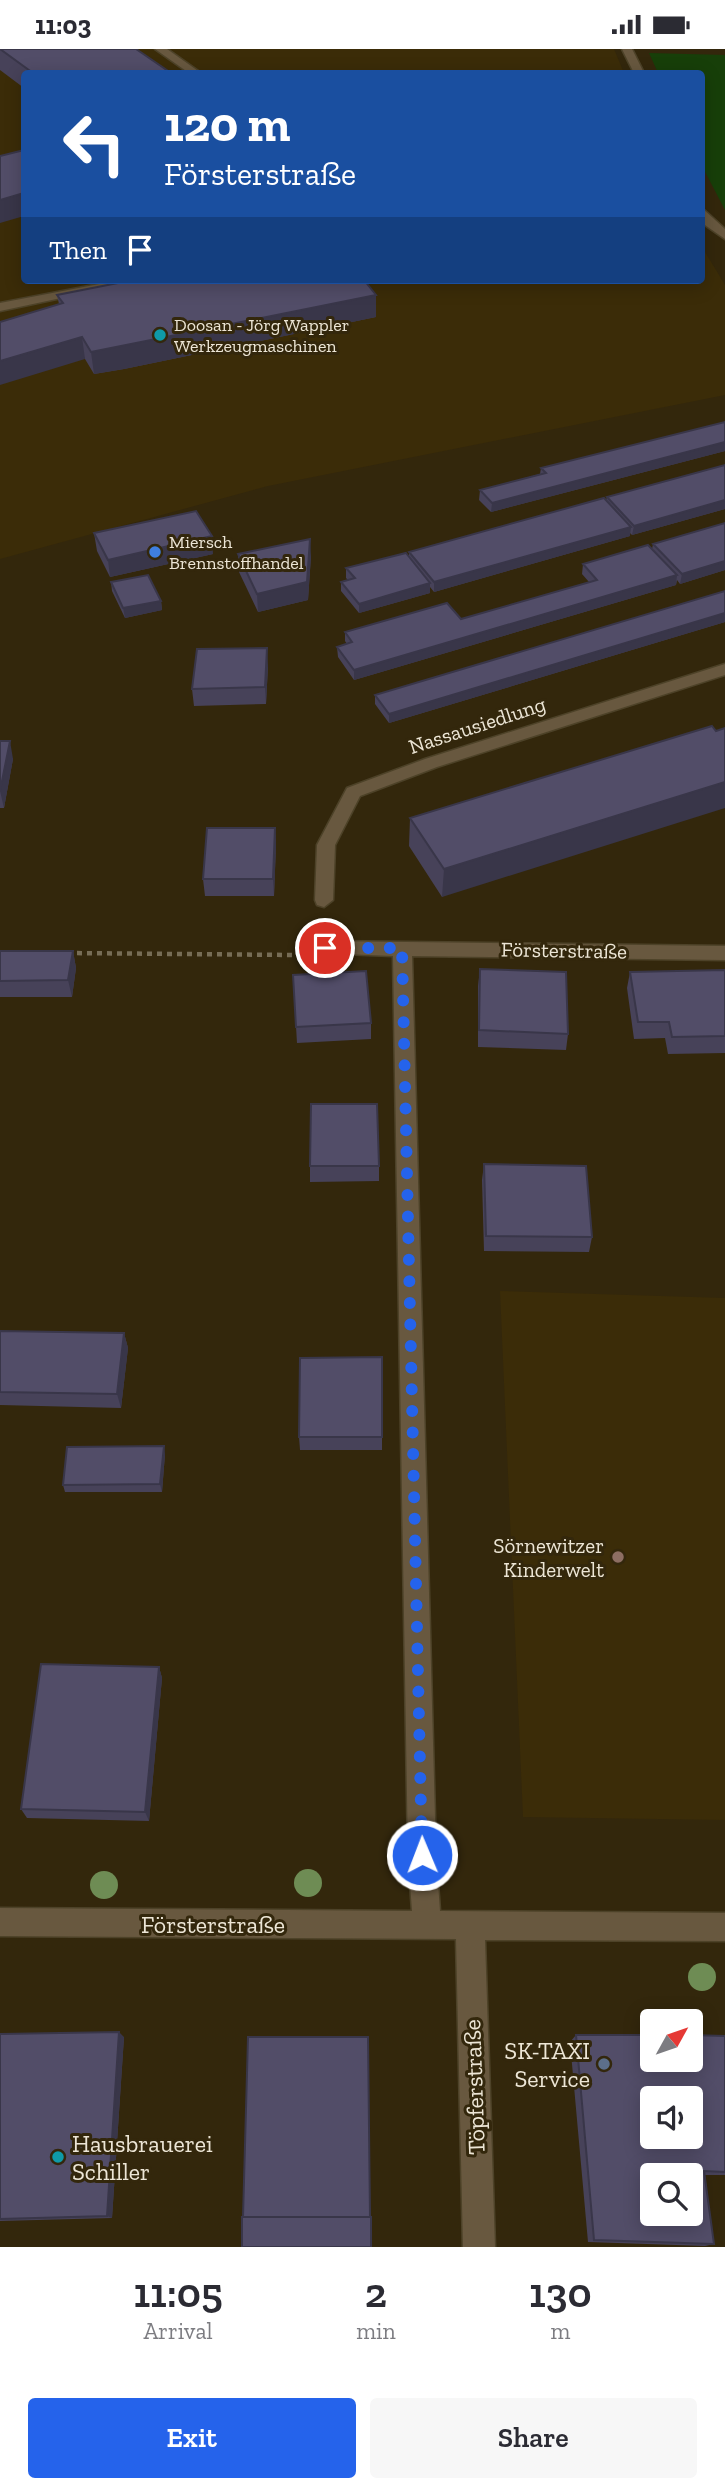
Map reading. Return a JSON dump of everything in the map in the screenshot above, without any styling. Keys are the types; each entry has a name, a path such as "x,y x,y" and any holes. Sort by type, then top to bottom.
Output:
{"street":[{"path":"160,49 192,70"},
{"path":"627,49 638,70"},
{"path":"705,219 725,235"},
{"path":"0,307 119,284"},
{"name":"Nassausiedlung","path":"324,900 326,845 353,792 430,763 725,669"},
{"name":"Försterstraße","path":"325,948 725,953"},
{"path":"402,948 422,1855 427,1926"},
{"name":"Försterstraße","path":"0,1922 725,1927"},
{"name":"Töpferstraße","path":"470,1926 479,2247"}],"path":[{"path":"54,953 295,955 325,948"}],"shaded area":[{"path":"0,49 614,49 623,70 21,70 21,284 705,284 705,252 725,285 725,395 268,486 0,559"},
{"name":"Sörnewitzer Kinderwelt","path":"500,1291 725,1298 725,1820 523,1817"}],"green space":[{"path":"649,53 725,55 725,210 705,172 705,70 657,70"}],"building":[{"path":"0,49 136,49 167,70 29,70"},
{"path":"21,151 21,194 0,200 0,156"},
{"path":"113,284 367,284 376,295 91,352 82,337 0,361 0,322 63,303 57,295"},
{"path":"725,422 725,442 492,503 480,490 546,473 541,468"},
{"path":"725,465 725,500 634,526 607,497"},
{"path":"604,498 631,527 434,582 409,552"},
{"path":"196,511 212,536 108,560 94,533"},
{"path":"725,523 725,561 682,574 653,544"},
{"path":"310,539 307,582 257,594 238,554"},
{"path":"648,545 677,575 354,670 337,647 352,642 345,632 447,603 461,619 597,580 583,564"},
{"path":"406,553 430,583 359,604 341,582 355,578 346,568"},
{"path":"148,575 161,601 123,608 111,582"},
{"path":"725,591 725,613 389,714 375,695"},
{"path":"267,648 265,687 192,689 197,649"},
{"path":"712,726 716,731 725,728 725,782 444,869 410,818"},
{"path":"0,741 10,741 0,791"},
{"path":"207,828 275,828 273,879 203,879"},
{"path":"0,951 73,951 68,980 0,981"},
{"path":"480,969 566,972 568,1034 479,1030"},
{"path":"725,970 725,1036 672,1037 669,1022 638,1022 630,972"},
{"path":"366,971 371,1023 296,1027 293,975"},
{"path":"311,1104 377,1104 379,1166 310,1166"},
{"path":"484,1164 586,1166 592,1237 486,1236"},
{"path":"0,1331 124,1333 117,1394 0,1392"},
{"path":"382,1357 382,1437 299,1437 300,1358"},
{"path":"164,1446 160,1484 63,1485 67,1447"},
{"path":"41,1664 159,1667 145,1812 21,1809"},
{"name":"Hausbrauerei Schiller","path":"119,2032 107,2216 0,2219 0,2034"},
{"path":"576,2035 640,2035 640,2072 704,2072 704,2035 725,2036 725,2172 704,2171 714,2244 594,2240"},
{"path":"248,2037 368,2037 370,2217 243,2217"},
{"path":"242,2217 371,2217 371,2247 242,2247"}],"place":[{"name":"Doosan - Jörg Wappler Werkzeugmaschinen","path":"160,335"},
{"name":"Miersch Brennstoffhandel","path":"155,552"},
{"name":"Sörnewitzer Kinderwelt","path":"618,1557"},
{"name":"SK-TAXI Service","path":"604,2064"},
{"name":"Hausbrauerei Schiller","path":"58,2157"}],"route":[{"path":"325,948 402,948 422,1855"}]}
